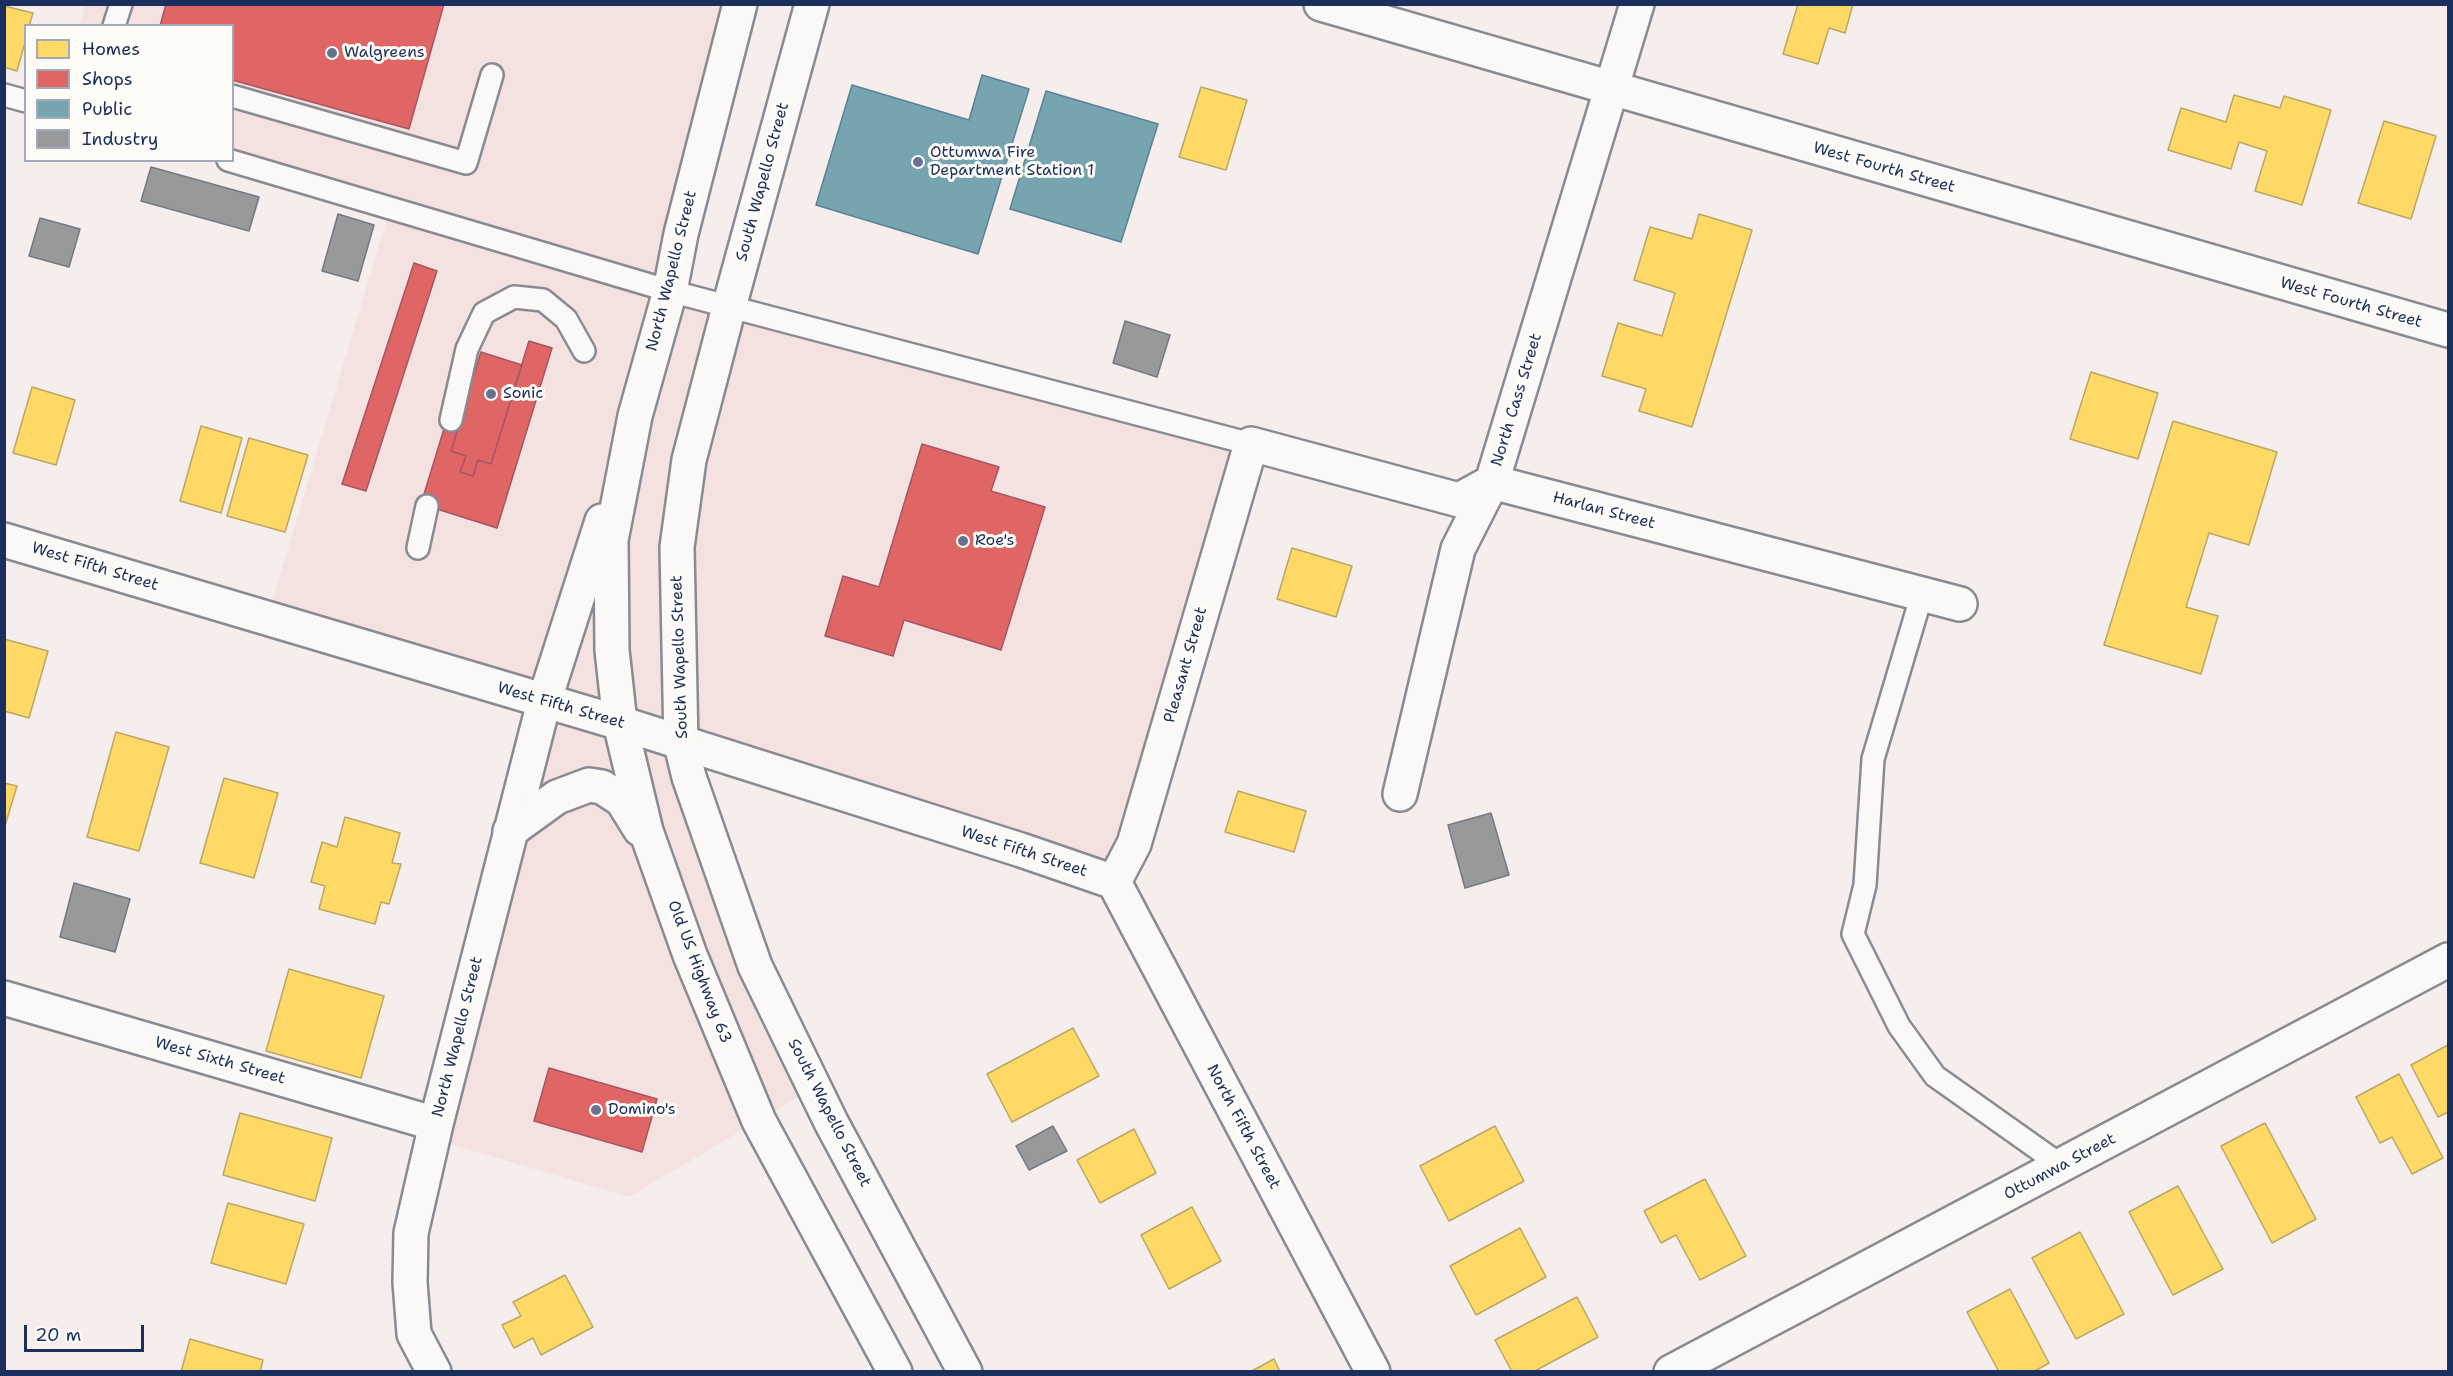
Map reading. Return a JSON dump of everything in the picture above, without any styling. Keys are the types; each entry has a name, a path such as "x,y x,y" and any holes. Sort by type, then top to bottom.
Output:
{"main road":[{"name":"North Wapello Street","path":"434,1371 414,1334 410,1282 411,1233 436,1124 544,702 635,416 670,291 681,234 740,4"},
{"name":"South Wapello Street","path":"812,4 689,460 677,547 681,744 689,777 755,966 831,1122 965,1371"},
{"name":"West Fourth Street","path":"1321,4 2448,330"},
{"name":"North Cass Street","path":"1400,794 1458,549 1492,482 1636,4"},
{"name":"North Wapello Street","path":"611,540 635,416"},
{"path":"1251,444 1459,500 1492,482"},
{"name":"Pleasant Street","path":"1114,882 1134,844 1251,444"},
{"name":"Harlan Street","path":"1492,482 1960,604"},
{"name":"West Fifth Street","path":"4,540 620,723 1010,846 1114,882"},
{"name":"Old US Highway 63","path":"611,540 612,650 620,723 651,846 690,955 759,1121 895,1371"},
{"path":"510,831 557,797 589,785 602,787 622,800 651,846"},
{"name":"North Fifth Street","path":"1114,882 1373,1371"},
{"name":"Ottumwa Street","path":"1671,1371 2448,960"},
{"name":"West Sixth Street","path":"4,998 436,1124"}],"lane":[{"path":"115,24 121,4"},
{"path":"234,97 466,163 492,75"},
{"path":"4,95 24,100"},
{"path":"234,162 670,291 1251,444"},
{"path":"451,420 467,349 484,313 514,297 543,300 566,319 584,351"},
{"path":"418,548 428,506"},
{"path":"1922,594 1873,759 1865,885 1853,934 1899,1026 1935,1076 2062,1166"}],"shaded area":[{"path":"85,4 740,5 670,291 1251,444 1114,882 682,744 814,1088 629,1197 433,1139 544,702 267,619 390,209 234,161 234,24 80,24"}],"building: Homes":[{"path":"1798,4 1853,4 1845,33 1829,28 1818,64 1783,54"},
{"path":"4,6 33,13 30,24 24,24 24,46 17,71 4,67"},
{"path":"1201,87 1247,100 1226,170 1179,157"},
{"path":"2234,95 2280,108 2284,96 2331,110 2302,205 2255,191 2267,151 2239,142 2231,169 2168,150 2181,108 2226,122"},
{"path":"2384,121 2436,136 2411,219 2358,203"},
{"path":"1699,214 1752,230 1692,427 1639,411 1646,389 1602,376 1618,323 1662,336 1675,293 1634,280 1650,227 1692,239"},
{"path":"2091,372 2158,393 2138,459 2070,439"},
{"path":"32,387 75,400 56,465 13,453"},
{"path":"2173,421 2277,452 2249,545 2209,533 2186,607 2218,616 2201,674 2104,645"},
{"path":"201,426 242,438 221,513 180,501"},
{"path":"249,438 308,455 285,532 227,516"},
{"path":"1292,548 1352,566 1336,617 1277,599"},
{"path":"4,639 48,651 29,718 4,711"},
{"path":"116,732 169,747 139,851 87,837"},
{"path":"224,778 278,793 254,878 200,863"},
{"path":"4,783 17,786 4,829"},
{"path":"1238,791 1306,811 1294,852 1225,832"},
{"path":"345,817 400,833 392,863 401,864 389,904 381,902 375,924 319,909 325,886 311,882 322,842 337,847"},
{"path":"289,969 384,996 361,1078 266,1051"},
{"path":"1073,1028 1099,1076 1012,1122 987,1074"},
{"path":"2448,1045 2448,1112 2438,1117 2411,1065"},
{"path":"2399,1074 2443,1158 2412,1174 2392,1137 2380,1143 2356,1097"},
{"path":"240,1113 332,1138 315,1201 223,1175"},
{"path":"2265,1123 2316,1219 2272,1243 2221,1146"},
{"path":"1495,1126 1524,1181 1449,1221 1420,1166"},
{"path":"1134,1129 1156,1173 1100,1203 1077,1160"},
{"path":"1705,1179 1746,1256 1700,1280 1676,1235 1661,1243 1644,1211"},
{"path":"2178,1186 2223,1269 2173,1295 2129,1212"},
{"path":"228,1203 304,1224 286,1284 211,1263"},
{"path":"1192,1207 1221,1261 1169,1289 1141,1235"},
{"path":"1520,1228 1546,1277 1476,1315 1450,1266"},
{"path":"2080,1232 2124,1314 2076,1339 2032,1258"},
{"path":"565,1275 593,1327 541,1355 533,1338 514,1348 502,1325 521,1316 513,1302"},
{"path":"2010,1289 2049,1363 2033,1372 1999,1372 1967,1312"},
{"path":"1577,1297 1598,1337 1533,1372 1512,1372 1495,1340"},
{"path":"190,1339 263,1360 260,1372 181,1372"},
{"path":"1274,1359 1280,1372 1250,1372"}],"building: Shops":[{"name":"Walgreens","path":"166,4 444,4 409,129 234,81 234,24 161,24"},
{"path":"414,263 437,271 366,491 342,484"},
{"path":"529,341 552,348 497,528 421,504 447,419 460,423 451,451 466,456 460,472 473,476 478,460 491,464"},
{"name":"Sonic","path":"481,352 522,365 491,464 478,460 473,476 460,472 466,456 451,451"},
{"name":"Roe's","path":"922,444 999,467 991,491 1045,507 1001,650 904,620 893,656 825,636 843,576 879,587"},
{"name":"Domino's","path":"549,1068 657,1099 642,1152 534,1121"}],"building: Public":[{"name":"Ottumwa Fire Department Station 1","path":"982,75 1029,89 978,254 816,205 852,85 969,120"},
{"path":"1046,91 1158,124 1121,242 1010,209"}],"building: Industry":[{"path":"151,167 259,197 249,231 141,201"},
{"path":"338,214 374,225 358,281 322,271"},
{"path":"40,218 80,229 69,267 29,256"},
{"path":"1125,321 1170,335 1157,377 1113,363"},
{"path":"1491,813 1509,875 1465,888 1448,825"},
{"path":"74,883 130,899 115,952 60,937"},
{"path":"1053,1126 1067,1151 1029,1170 1016,1146"}],"place":[{"name":"Walgreens","path":"332,53"},
{"name":"Ottumwa Fire Department Station 1","path":"918,162"},
{"name":"Sonic","path":"491,394"},
{"name":"Roe's","path":"963,541"},
{"name":"Domino's","path":"596,1110"}]}
